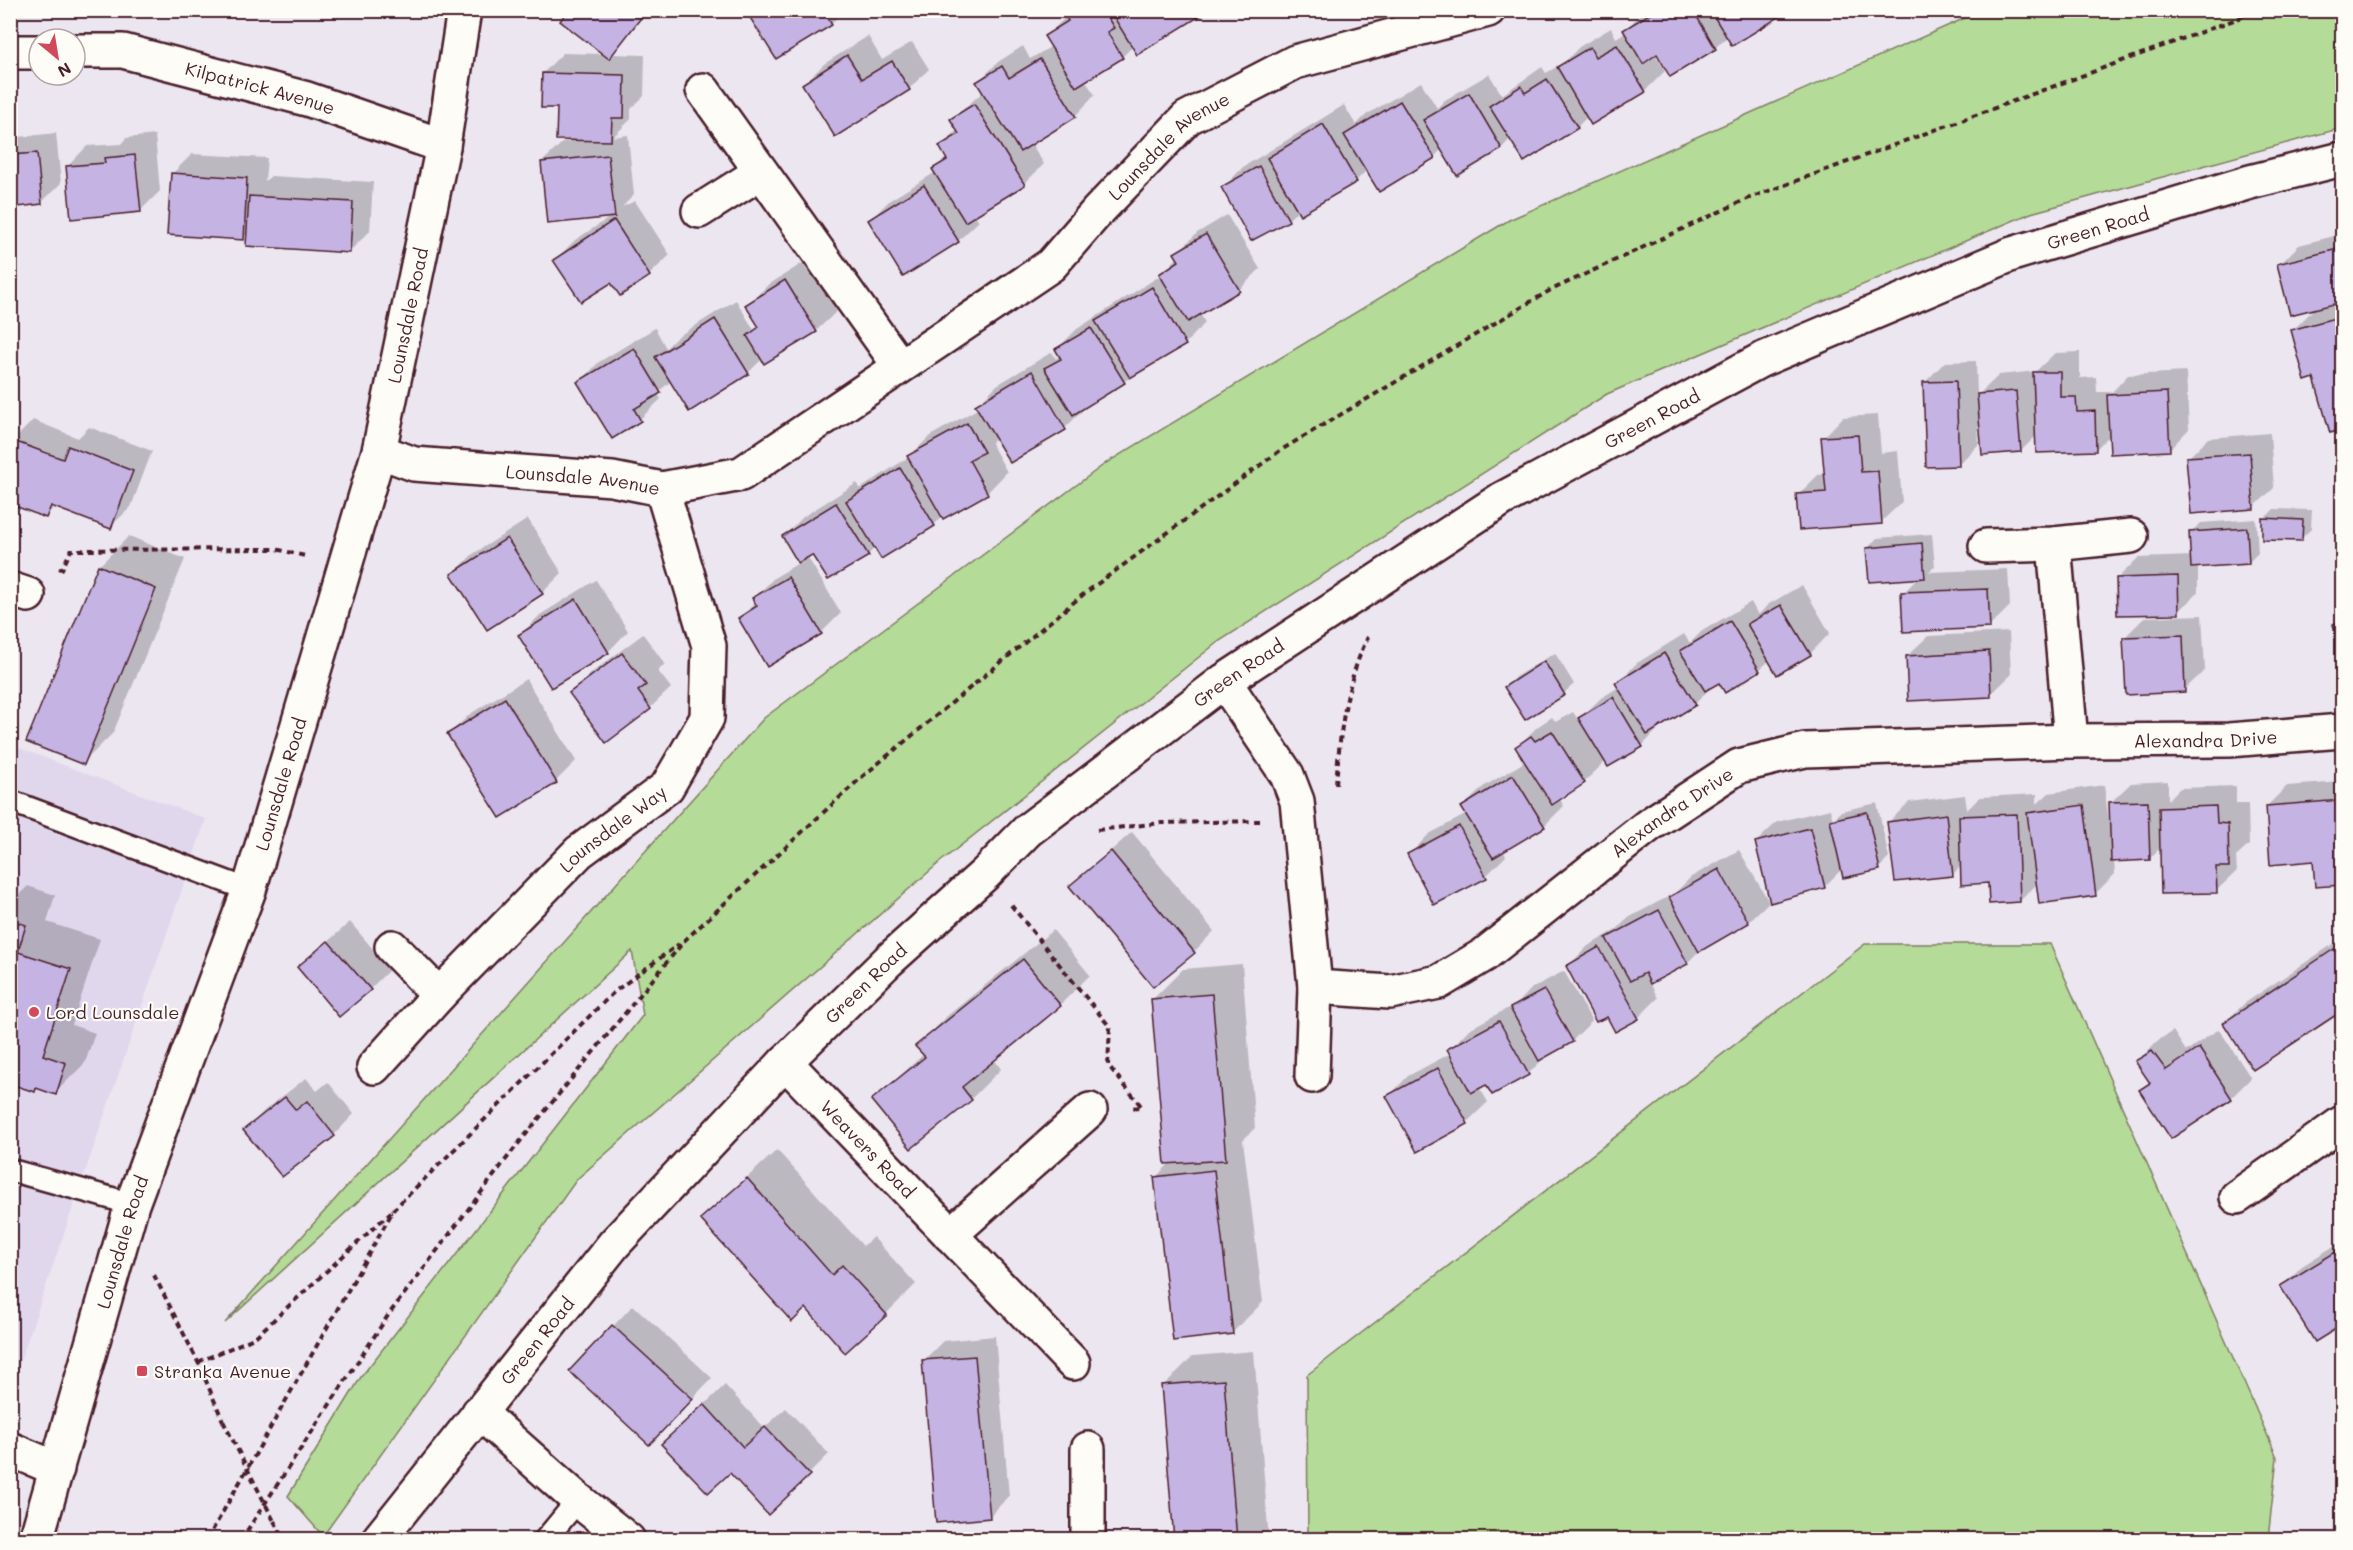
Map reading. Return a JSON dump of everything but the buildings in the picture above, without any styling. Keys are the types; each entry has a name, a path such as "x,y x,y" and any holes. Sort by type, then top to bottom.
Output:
{"street":[{"name":"Lounsdale Road","path":"36,1539 131,1214 249,890 379,451 443,146 464,10"},
{"name":"Lounsdale Avenue","path":"379,451 414,464 612,479 662,489 741,474 1051,266 1097,212 1187,118 1295,62 1488,10"},
{"name":"Kilpatrick Avenue","path":"87,51 123,51 307,99 443,146"},
{"path":"10,52 27,52"},
{"path":"703,90 899,366"},
{"name":"Green Road","path":"378,1539 614,1244 786,1062 888,961 986,874 1028,830 1224,681 1502,500 1761,360 2012,254 2250,182 2343,159"},
{"path":"699,211 760,172"},
{"name":"Lounsdale Way","path":"374,1067 439,995 579,852 667,787 707,718 709,646 662,489"},
{"path":"1986,546 2054,544 2131,536"},
{"path":"2054,544 2070,741"},
{"path":"1224,681 1287,775 1297,801 1315,987 1312,1076"},
{"name":"Alexandra Drive","path":"1315,987 1390,992 1439,982 1484,955 1649,825 1739,766 1805,750 2070,741 2229,740 2343,731"},
{"path":"392,947 439,995"},
{"name":"Weavers Road","path":"786,1062 1073,1363"},
{"path":"950,1235 1090,1110"},
{"path":"2237,1197 2343,1123"},
{"path":"479,1412 578,1500 628,1539"},
{"path":"10,1449 57,1470"},
{"path":"1088,1449 1088,1539"}],"lane":[{"path":"10,801 249,890"},
{"path":"10,1170 131,1214"},
{"path":"545,1539 578,1500"}],"path":[{"path":"198,1362 254,1338 394,1209 614,992 685,940 863,776 1085,593 1281,450 1549,291 1747,199 2261,10"},
{"path":"19,592 39,562 62,569 71,550 276,549 344,567"},
{"path":"986,874 1110,1026 1108,1065 1142,1107 1090,1110"},
{"path":"242,1539 389,1314 514,1149 685,940"},
{"path":"207,1539 394,1209"},
{"path":"131,1214 223,1421 285,1539"}],"shaded area":[{"path":"11,745 206,819 11,1388"}],"green space":[{"path":"1981,11 2342,11 2342,128 2031,213 1607,394 1218,642 940,862 577,1179 323,1536 288,1496 361,1377 643,1015 632,951 225,1323 764,718 1106,463 1509,220"},
{"path":"1865,944 2050,944 2277,1457 2268,1539 1308,1539 1307,1375"}],"place":[{"name":"Lord Lounsdale","path":"34,1012"},
{"name":"Stranka Avenue","path":"142,1371"}]}
